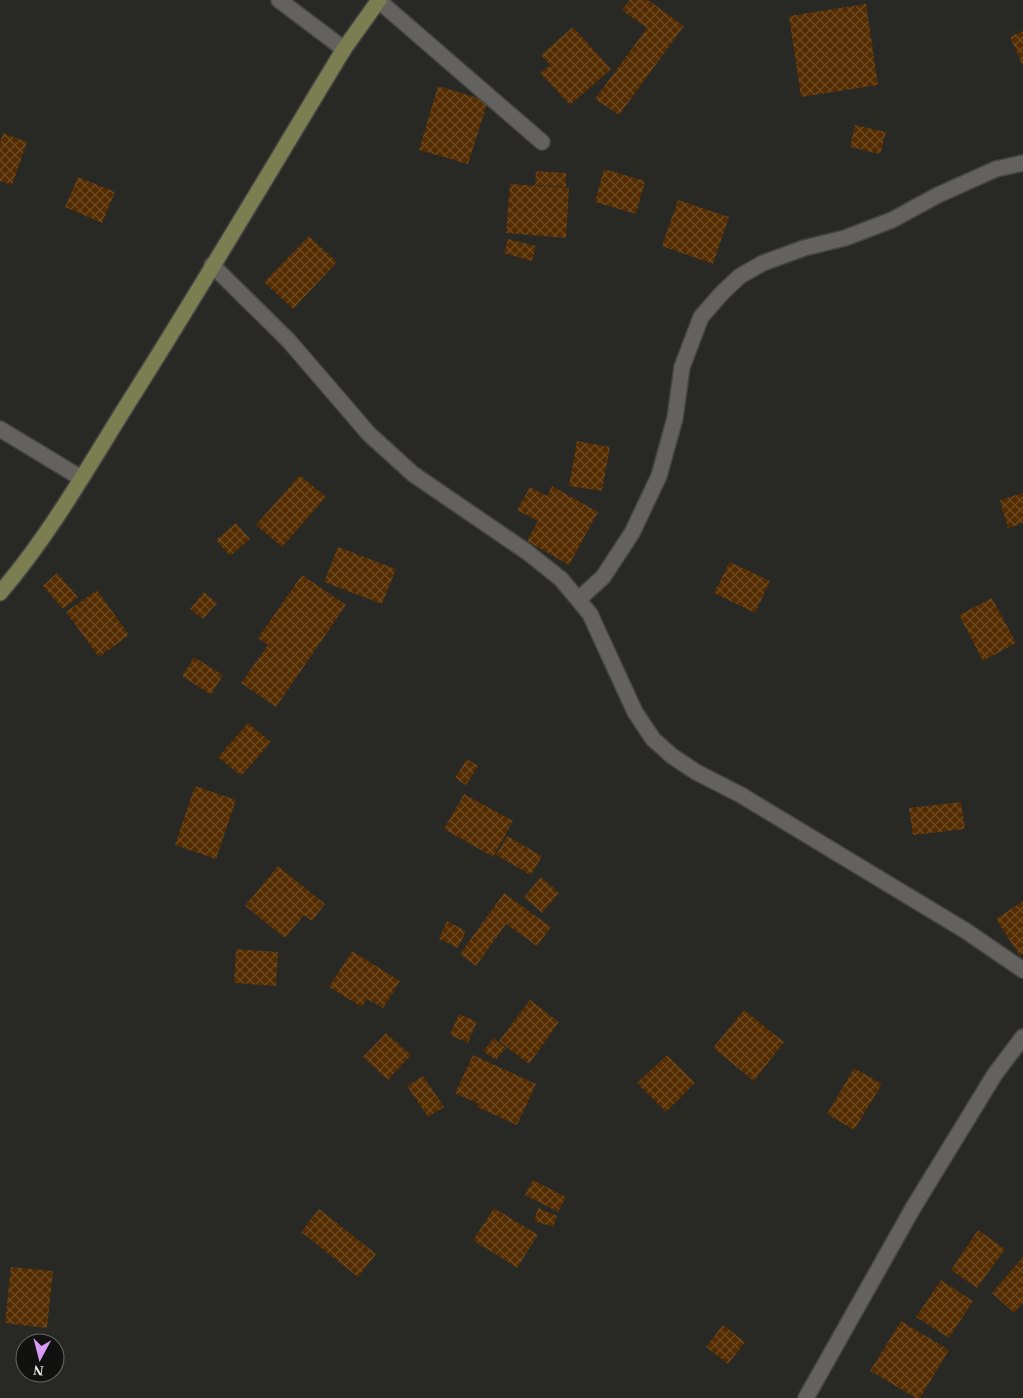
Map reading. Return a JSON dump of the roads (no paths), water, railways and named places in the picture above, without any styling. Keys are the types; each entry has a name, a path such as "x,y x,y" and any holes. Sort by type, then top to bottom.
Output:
{"street":[{"path":"279,0 344,49"},
{"path":"0,593 23,567 81,478 150,369 344,49 379,0 542,142"},
{"path":"579,599 603,577 632,533 659,476 675,418 682,367 701,317 722,293 740,276 763,263 804,248 853,236 892,220 938,195 996,169 1023,163"},
{"path":"212,265 289,341 369,434 412,474 527,552 561,579 590,614 635,712 653,739 672,756 696,772 741,795 966,931 1023,970"},
{"path":"0,429 81,478"},
{"path":"806,1398 913,1208 995,1074 1023,1037"}]}
